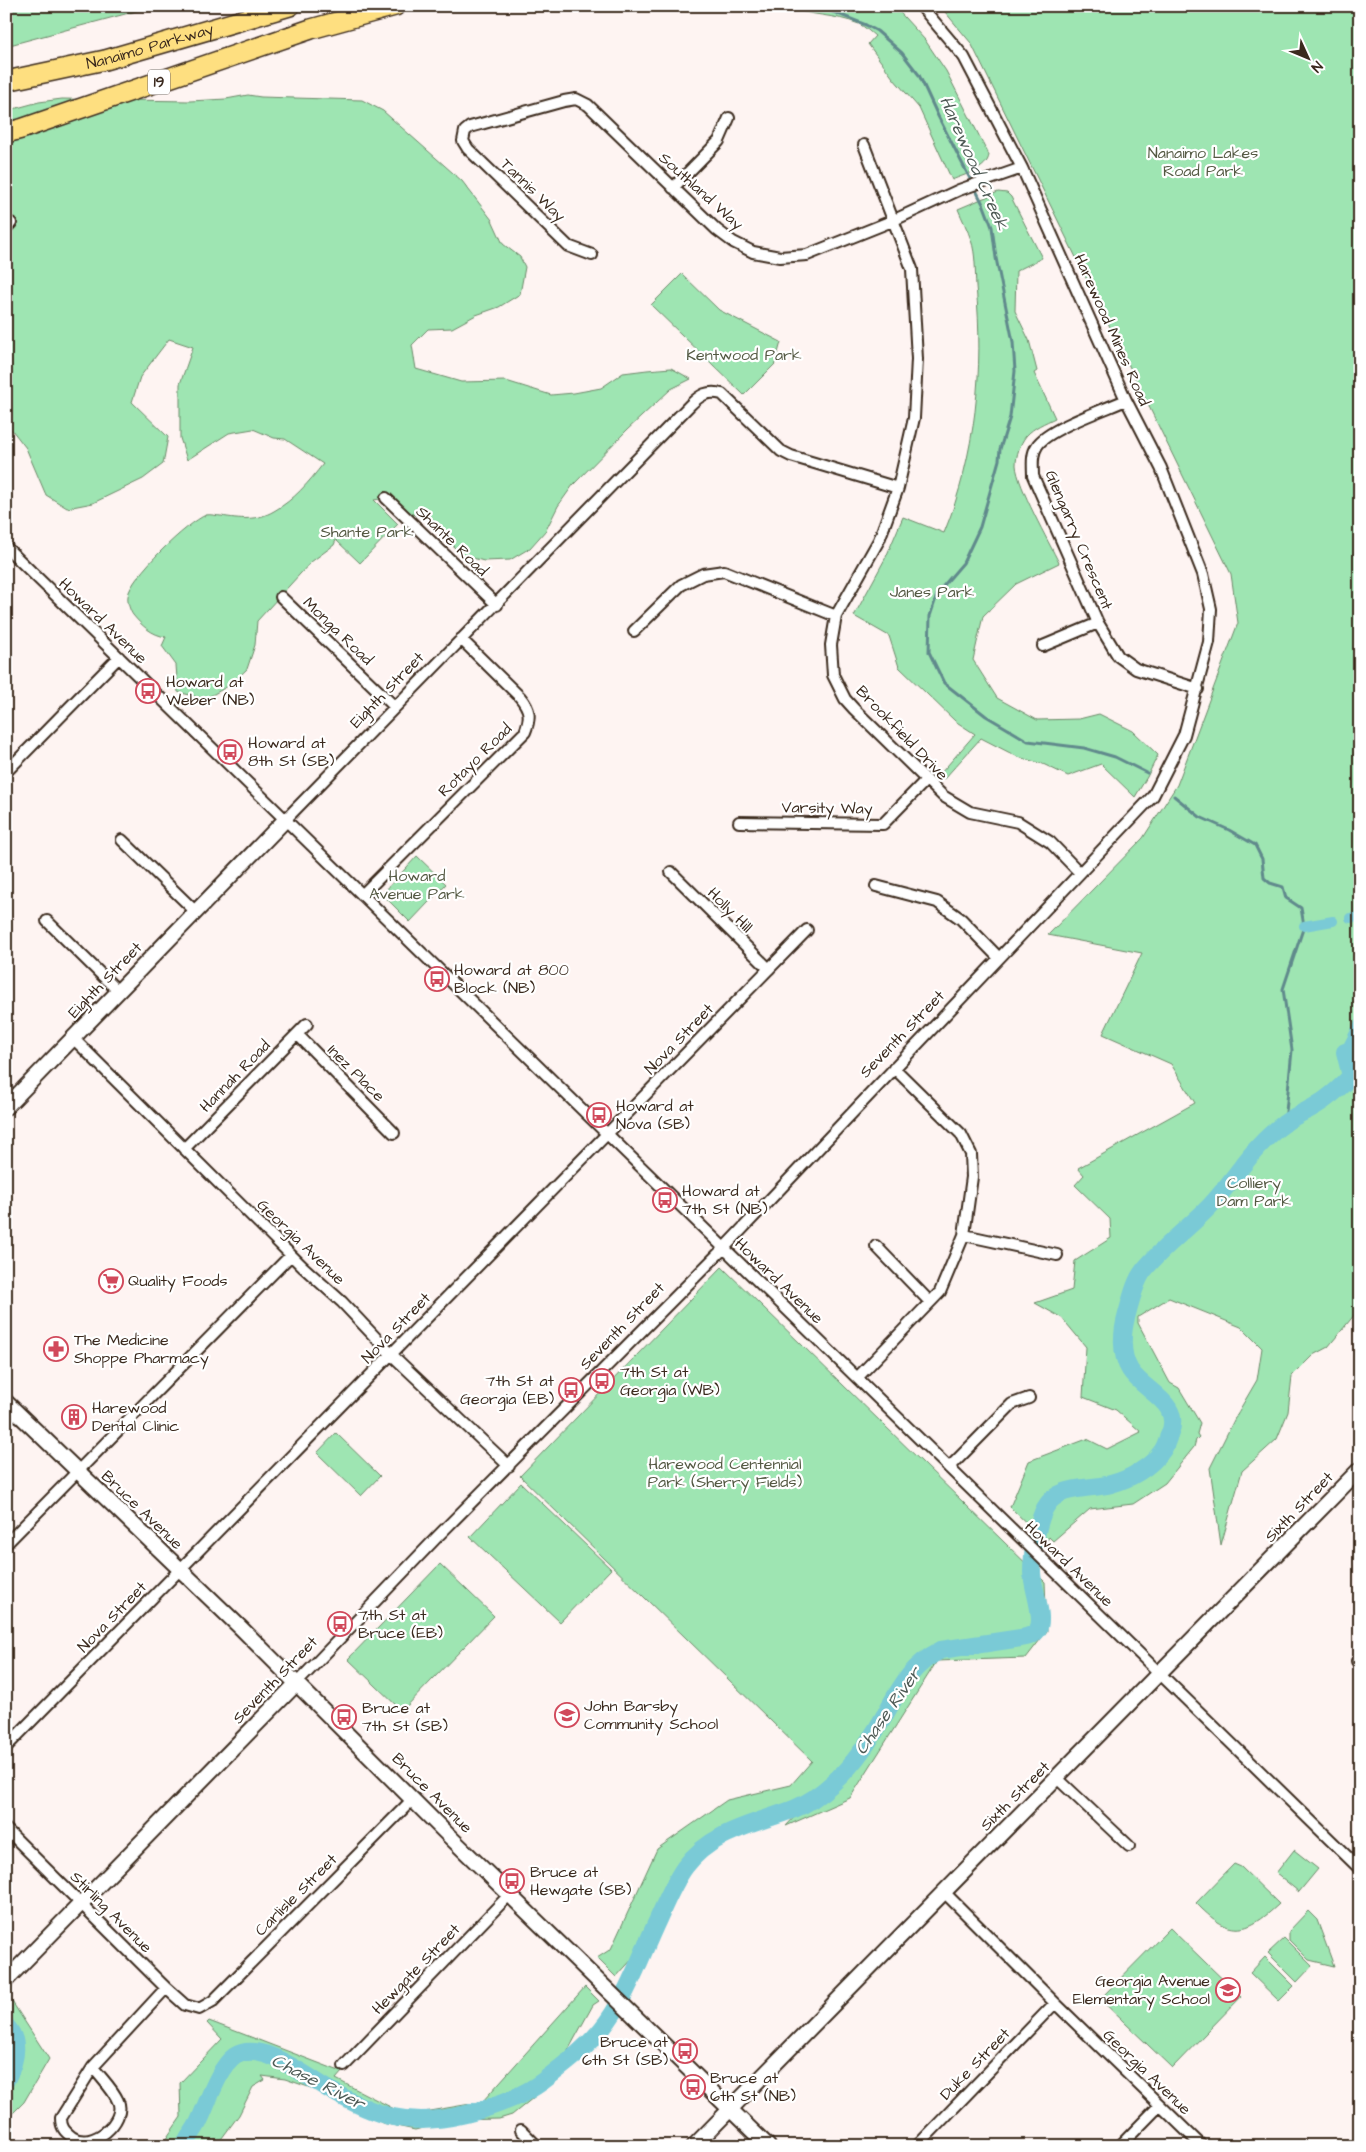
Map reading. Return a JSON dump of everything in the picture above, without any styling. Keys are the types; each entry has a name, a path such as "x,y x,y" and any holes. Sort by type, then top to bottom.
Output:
{"highway":[{"name":"Nanaimo Parkway","path":"6,80 105,60 290,6"},
{"name":"Nanaimo Parkway","path":"6,132 21,129 311,29 395,6"}],"street":[{"name":"Harewood Mines Road","path":"921,6 964,57 1022,168 1126,400 1160,468 1202,574 1211,610 1209,642 1198,689"},
{"name":"Southland Way","path":"463,136 470,127 576,99 588,105 717,230 733,242 753,252 780,257 807,255 892,221 959,190 1022,168"},
{"path":"674,188 719,141 729,118"},
{"name":"Tannis Way","path":"463,136 463,142 468,149 568,246 592,255"},
{"name":"Brookfield Drive","path":"864,145 912,269 917,359 914,418 898,488 879,540 836,616 831,645 833,675 845,699 943,796 970,812 1018,822 1050,842 1080,873"},
{"name":"Eighth Street","path":"6,1106 698,398 706,393 715,392 722,394 781,451 791,456 898,488"},
{"name":"Glengarry Crescent","path":"1126,400 1049,434 1037,446 1032,459 1033,476 1098,623 1118,656 1136,669 1198,689"},
{"name":"Shante Road","path":"386,498 497,605"},
{"name":"Howard Avenue","path":"6,547 1360,1869"},
{"path":"634,631 681,585 703,574 724,572 836,616"},
{"name":"Monga Road","path":"281,597 395,707"},
{"path":"1043,646 1098,623"},
{"name":"Rotayo Road","path":"362,895 525,732 529,722 530,713 524,701 461,639"},
{"path":"6,772 119,657"},
{"name":"Seventh Street","path":"6,1980 438,1536 724,1248 1153,796 1184,736 1198,689"},
{"name":"Varsity Way","path":"739,822 883,824 926,780"},
{"path":"122,840 196,912"},
{"name":"Holly Hill","path":"671,872 769,969"},
{"path":"876,886 937,902 961,919 999,958"},
{"path":"47,921 119,992"},
{"name":"Nova Street","path":"6,1747 807,930"},
{"name":"Hannah Road","path":"184,1149 307,1024"},
{"name":"Inez Place","path":"297,1034 394,1133"},
{"name":"Georgia Avenue","path":"73,1038 291,1255 342,1302 391,1354 509,1466"},
{"path":"857,1378 940,1292 964,1235 972,1177 972,1154 961,1134 894,1068"},
{"path":"964,1235 1057,1255"},
{"path":"876,1246 930,1302"},
{"path":"6,1544 291,1255"},
{"path":"950,1468 1012,1404 1028,1398"},
{"name":"Bruce Avenue","path":"6,1402 179,1571 241,1628 768,2146"},
{"name":"Sixth Street","path":"694,2146 1360,1469"},
{"path":"1057,1778 1129,1846"},
{"name":"Carlisle Street","path":"198,2009 213,2001 413,1799"},
{"name":"Stirling Avenue","path":"6,1829 166,1988 185,2005 198,2009"},
{"name":"Georgia Avenue","path":"944,1892 1202,2146"},
{"name":"Hewgate Street","path":"344,2066 510,1894"},
{"path":"92,2066 118,2100 120,2109 118,2116 102,2135 90,2142 78,2141 65,2132 61,2126 61,2118 92,2066 166,1988"},
{"name":"Duke Street","path":"917,2146 1055,2003"},
{"path":"1120,2146 1160,2105"},
{"path":"521,2130 537,2146"}],"green space":[{"path":"6,6 155,6 6,46"},
{"path":"784,6 894,6 925,40 946,71 989,155 984,164 975,171 952,180 919,108 893,78 868,44 875,36 859,24 850,21 802,12"},
{"path":"940,6 1360,6 1360,1308 1328,1347 1313,1355 1292,1376 1288,1412 1277,1439 1242,1471 1221,1545 1210,1468 1236,1416 1257,1380 1262,1348 1241,1327 1169,1298 1138,1317 1138,1323 1170,1383 1179,1388 1200,1423 1197,1434 1199,1437 1194,1447 1165,1483 1133,1504 1090,1509 1053,1541 1049,1537 1046,1542 1010,1507 1029,1461 1087,1439 1107,1449 1141,1432 1116,1410 1083,1397 1086,1347 1062,1318 1035,1303 1072,1290 1075,1261 1111,1238 1110,1219 1075,1185 1084,1175 1078,1168 1195,1103 1171,1064 1103,1034 1142,953 1048,935 1143,838 1177,785 1238,623 1231,574 971,43"},
{"name":"Shante Park","path":"248,95 362,100 383,111 462,181 492,220 503,244 520,257 525,267 520,294 499,307 476,315 452,328 428,329 412,345 416,369 461,382 506,381 551,395 601,388 623,373 647,370 671,368 691,379 671,389 627,430 573,485 558,506 546,530 530,548 510,560 484,561 461,555 429,519 405,512 386,498 374,500 398,524 360,563 336,540 334,545 311,562 257,621 255,645 247,669 230,685 205,699 178,692 176,665 162,646 166,637 148,629 133,615 128,601 131,587 138,576 161,551 198,520 206,515 248,518 268,514 295,496 323,464 285,439 274,438 253,429 229,433 187,460 180,438 180,384 193,347 169,339 140,377 132,402 168,437 163,464 143,479 93,503 67,508 46,495 26,448 12,430 6,428 6,111 39,102 62,99 190,101 226,99"},
{"name":"Janes Park","path":"998,192 1007,193 1011,197 1042,258 1016,271 1015,311 1029,340 1037,371 1034,373 1055,418 1036,428 1026,436 1019,450 1016,465 1027,500 1059,563 1016,584 983,616 973,660 997,698 1037,720 1079,719 1099,714 1133,731 1158,755 1135,797 1101,764 1068,776 1043,764 1018,757 981,738 944,779 940,774 975,734 955,721 899,667 889,636 854,616 886,557 903,517 944,533 955,503 964,473 975,411 979,349 974,251 970,236 958,209"},
{"name":"Kentwood Park","path":"682,274 719,310 781,342 775,364 744,395 651,305"},
{"name":"Howard Avenue Park","path":"417,856 446,884 410,922 387,899 385,891"},
{"name":"Harewood Centennial Park (Sherry Fields)","path":"722,1267 1045,1582 1047,1631 1026,1658 937,1661 850,1798 786,1826 800,1811 717,1840 677,1871 661,1897 650,1934 635,1956 616,1977 597,1958 611,1949 657,1849 727,1800 791,1785 812,1761 520,1476"},
{"path":"336,1433 380,1476 361,1496 317,1453"},
{"path":"521,1483 611,1569 560,1622 470,1537"},
{"path":"440,1564 494,1616 402,1711 348,1659"},
{"path":"1294,1850 1318,1869 1299,1892 1276,1873"},
{"path":"1234,1864 1241,1867 1279,1904 1267,1915 1246,1927 1228,1927 1218,1922 1196,1903"},
{"path":"1308,1911 1317,1920 1334,1966 1309,1960 1289,1940 1289,1931"},
{"path":"1170,1928 1241,1997 1172,2068 1100,1999"},
{"path":"1284,1938 1312,1966 1297,1982 1268,1953"},
{"path":"1265,1957 1294,1986 1279,2001 1250,1973"},
{"path":"585,1987 599,2001 593,2005 549,2085 512,2115 499,2119 454,2120 415,2130 382,2123 323,2092 285,2079 262,2076 265,2080 253,2087 239,2115 216,2146 161,2146 181,2117 180,2083 222,2039 207,2023 209,2021 342,2072 336,2079 406,2115 482,2102"},
{"path":"9,1997 49,2059 24,2102 6,2120 6,1999"}],"waterway":[{"name":"Harewood Creek","path":"814,6 836,13 877,31 902,53 919,75 984,206 992,227 996,258 1013,342 1015,371 1010,417 1000,449 999,460 980,527 963,563 938,592 930,616 929,652 944,683 986,716 1028,741 1084,748 1115,757 1147,773"},
{"name":"Harewood Creek","path":"1174,796 1200,817 1229,830 1255,845 1262,859 1264,878 1270,883 1283,887 1286,898 1301,908 1304,926 1283,989 1292,1050 1285,1122"},
{"path":"1350,918 1360,917"},
{"path":"1304,926 1333,921"},
{"name":"Chase River","path":"1345,1052 1360,1023"},
{"name":"Chase River","path":"183,2146 198,2123 214,2085 224,2068 235,2056 246,2052 258,2052 271,2056 297,2069 352,2102 393,2117 425,2120 458,2116 490,2107 532,2089 583,2048 610,2019 631,1980 672,1889 680,1874 696,1855 721,1837 749,1824 800,1807 829,1787 867,1744 902,1685 918,1666 929,1657 941,1650 1023,1638 1034,1633 1040,1624 1040,1617 1032,1565 1037,1530 1045,1508 1051,1500 1066,1491 1111,1484 1140,1472 1165,1447 1170,1433 1171,1413 1160,1398 1136,1378 1127,1364 1123,1350 1125,1321 1138,1280 1159,1253 1210,1206 1263,1141 1288,1121 1330,1096 1351,1076 1345,1052"},
{"name":"Chase River","path":"6,2026 11,2032 15,2046 14,2060 6,2080"}],"place":[{"name":"Howard at Weber (NB)","path":"148,691"},
{"name":"Howard at 8th St (SB)","path":"230,752"},
{"name":"Howard at 800 Block (NB)","path":"437,979"},
{"name":"Howard at Nova (SB)","path":"599,1115"},
{"name":"Howard at 7th St (NB)","path":"665,1200"},
{"name":"Quality Foods","path":"111,1281"},
{"name":"The Medicine Shoppe Pharmacy","path":"56,1349"},
{"name":"7th St at Georgia (WB)","path":"602,1381"},
{"name":"7th St at Georgia (EB)","path":"571,1390"},
{"name":"Harewood Dental Clinic","path":"74,1417"},
{"name":"7th St at Bruce (EB)","path":"340,1624"},
{"name":"John Barsby Community School","path":"567,1715"},
{"name":"Bruce at 7th St (SB)","path":"344,1717"},
{"name":"Bruce at Hewgate (SB)","path":"512,1881"},
{"name":"Georgia Avenue Elementary School","path":"1228,1990"},
{"name":"Bruce at 6th St (SB)","path":"685,2051"},
{"name":"Bruce at 6th St (NB)","path":"693,2087"}],"park label":[{"name":"Nanaimo Lakes Road Park","path":"1203,162"},
{"name":"Colliery Dam Park","path":"1254,1192"}]}
